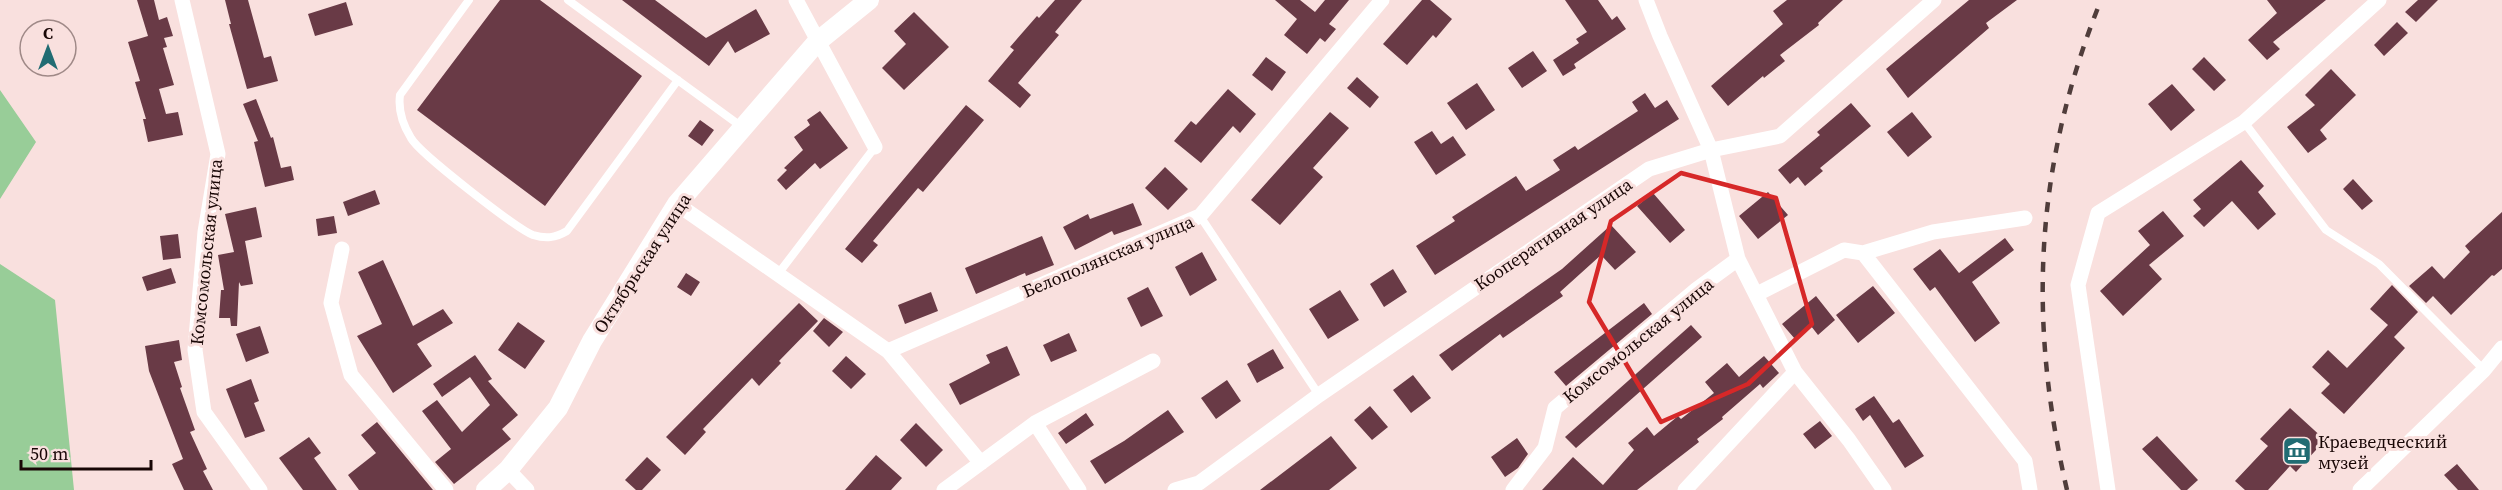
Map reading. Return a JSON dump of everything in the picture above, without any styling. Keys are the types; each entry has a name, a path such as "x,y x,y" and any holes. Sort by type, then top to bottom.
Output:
{"street":[{"name":"Комсомольская улица","path":"182,0 218,154 205,232 195,350 204,412 260,490"},
{"path":"796,0 875,147"},
{"name":"Октябрьская улица","path":"486,490 508,470 558,408 592,341 677,204 818,42 869,0"},
{"name":"Белополянская улица","path":"888,351 1200,216 1382,0"},
{"path":"1646,0 1711,150 1738,259 1796,372 1849,440 1884,490"},
{"name":"Кооперативная улица","path":"1175,490 1199,483 1319,395 1649,169 1711,150 1780,136 1934,0"},
{"path":"2108,490 2078,285 2098,213 2244,122 2379,0"},
{"path":"677,204 888,351 981,463"},
{"path":"1757,294 1844,250 1863,253 1933,232 2025,218"},
{"path":"342,249 331,303 351,375 446,490"},
{"path":"1863,253 2025,461 2030,490"},
{"name":"Комсомольская улица","path":"1513,490 1545,448 1555,408 1697,289 1738,259"},
{"path":"2360,490 2484,370 2502,348"},
{"path":"2484,370 2502,359"},
{"path":"944,490 1035,423 1153,361"},
{"path":"1685,490 1796,372"},
{"path":"1035,423 1079,490"},
{"path":"508,470 527,490"}],"lane":[{"path":"469,0 400,95 401,117 411,140 436,164 530,234 551,238 567,231 678,80"},
{"path":"568,0 742,127"},
{"path":"2244,122 2326,230 2379,264 2484,370"},
{"path":"778,274 875,147"},
{"path":"1200,216 1319,395"}],"highlighted area":[{"path":"1681,173 1776,198 1812,324 1748,384 1661,422 1589,302 1611,221"}],"green space":[{"path":"0,90 36,142 0,199"},
{"path":"0,264 55,300 74,490 0,490"}],"building":[{"path":"137,0 154,0 159,20 167,17 173,36 164,38 167,47 163,48 174,85 159,89 166,114 178,112 183,135 148,142 143,119 146,119 135,82 140,81 128,42 148,36"},
{"path":"225,0 248,0 264,58 271,56 278,81 247,89 229,24 231,24"},
{"path":"500,0 540,0 642,76 545,206 417,110"},
{"path":"622,0 655,0 706,38 756,9 770,34 735,53 728,41 709,66"},
{"path":"1055,0 1082,0 1055,32 1059,35 1018,83 1031,95 1020,108 988,81 1014,50 1010,47 1037,16 1039,18"},
{"path":"1275,0 1300,0 1315,12 1325,0 1349,0 1329,24 1336,29 1325,42 1320,38 1307,54 1284,35 1297,19"},
{"path":"1422,0 1430,0 1452,19 1436,38 1433,35 1407,65 1383,44"},
{"path":"1565,0 1598,0 1612,20 1617,16 1626,29 1574,64 1576,68 1563,76 1553,60 1579,43 1576,39 1587,32"},
{"path":"1787,0 1843,0 1818,23 1819,25 1780,55 1785,61 1764,78 1763,76 1728,106 1711,86 1783,24 1773,11"},
{"path":"1969,0 2017,0 1986,23 1989,28 1908,98 1886,69"},
{"path":"2267,0 2326,0 2273,42 2280,49 2267,60 2248,40 2277,13"},
{"path":"2418,0 2438,0 2416,22 2405,12"},
{"path":"346,2 353,25 315,36 308,14"},
{"path":"914,12 949,47 904,90 882,68 906,44 894,31"},
{"path":"2397,22 2408,33 2384,56 2374,45"},
{"path":"1533,51 1547,71 1522,88 1508,68"},
{"path":"1266,57 1286,72 1272,91 1252,75"},
{"path":"2204,57 2226,80 2214,91 2192,69"},
{"path":"2331,69 2356,95 2320,130 2327,139 2308,153 2287,127 2315,105 2305,95"},
{"path":"1357,77 1379,97 1370,108 1347,88"},
{"path":"1477,83 1495,110 1466,130 1447,103"},
{"path":"2172,84 2195,110 2171,131 2148,104"},
{"path":"1228,89 1256,114 1240,133 1233,126 1201,163 1174,141 1191,121 1196,125"},
{"path":"1645,93 1655,108 1667,100 1679,119 1435,275 1416,246 1455,221 1452,217 1516,176 1526,191 1560,170 1553,160 1575,146 1578,150 1638,111 1632,102"},
{"path":"256,99 271,138 273,137 281,168 291,166 294,180 265,187 254,142 258,141 243,104"},
{"path":"1851,103 1871,126 1820,168 1823,171 1805,186 1798,177 1790,184 1778,170 1820,135 1817,132"},
{"path":"966,105 984,120 923,192 918,188 873,241 878,245 862,263 845,249"},
{"path":"820,111 848,148 820,169 815,163 786,190 777,180 787,170 784,168 803,150 794,137 810,125 807,120"},
{"path":"1330,112 1349,128 1313,168 1323,177 1280,225 1251,200"},
{"path":"1912,112 1932,137 1908,157 1887,132"},
{"path":"700,120 714,130 702,146 688,136"},
{"path":"1432,131 1441,144 1453,136 1466,155 1436,175 1414,142"},
{"path":"2241,160 2264,186 2258,192 2276,214 2258,230 2232,201 2204,227 2193,216 2201,209 2193,200"},
{"path":"1165,167 1188,189 1168,210 1145,188"},
{"path":"2353,179 2373,201 2362,210 2343,189"},
{"path":"375,190 380,204 348,216 343,202"},
{"path":"1768,192 1788,215 1758,239 1739,216"},
{"path":"1653,193 1685,230 1670,243 1637,206"},
{"path":"1133,203 1142,225 1114,235 1112,231 1075,250 1063,227 1088,214 1090,219"},
{"path":"256,207 262,237 245,241 253,284 241,286 239,282 237,326 231,326 230,318 219,318 221,290 224,290 218,255 234,252 225,214"},
{"path":"2163,211 2184,236 2149,265 2162,279 2123,316 2100,291 2150,245 2138,231"},
{"path":"2502,212 2502,269 2494,276 2492,275 2451,315 2433,296 2426,303 2409,286 2432,266 2444,279 2470,252 2465,246"},
{"path":"334,216 337,233 318,236 316,219"},
{"path":"1611,225 1636,252 1615,270 1601,255 1560,292 1563,296 1503,338 1500,334 1452,371 1439,355 1562,269"},
{"path":"178,234 181,258 163,260 160,236"},
{"path":"1042,236 1054,265 1026,276 1025,273 976,294 965,268"},
{"path":"2005,238 2014,250 1972,282 2000,323 1975,342 1935,287 1930,291 1913,269 1940,249 1959,273"},
{"path":"1202,252 1217,280 1190,296 1175,267"},
{"path":"383,260 413,326 443,309 453,323 417,344 432,366 393,393 357,336 382,324 358,272"},
{"path":"171,268 176,283 147,291 142,277"},
{"path":"1393,269 1407,292 1384,307 1370,284"},
{"path":"686,273 700,282 691,296 677,287"},
{"path":"2392,285 2418,312 2394,337 2405,348 2344,414 2321,393 2330,384 2312,367 2328,350 2347,368 2388,325 2370,309"},
{"path":"1873,286 1895,313 1858,343 1836,315"},
{"path":"1148,287 1163,316 1141,327 1127,298"},
{"path":"1340,290 1359,320 1328,339 1309,309"},
{"path":"931,292 938,311 905,324 898,305"},
{"path":"1816,296 1835,320 1818,335 1811,326 1795,339 1782,324"},
{"path":"799,303 818,321 779,361 781,363 759,386 752,378 703,429 706,432 685,455 666,437"},
{"path":"1644,303 1652,314 1566,386 1554,372"},
{"path":"824,318 843,332 829,347 813,331"},
{"path":"518,322 545,341 525,369 498,350"},
{"path":"1691,325 1702,337 1576,448 1565,437"},
{"path":"260,326 269,353 246,362 236,334"},
{"path":"1069,333 1077,351 1051,362 1043,345"},
{"path":"179,340 182,360 174,362 182,387 180,388 195,430 190,432 207,469 203,471 213,490 184,490 172,464 183,459 149,371 145,346"},
{"path":"1007,346 1020,375 960,405 949,384 990,363 986,355"},
{"path":"1273,349 1284,368 1257,383 1247,364"},
{"path":"475,355 492,379 488,381 518,415 502,429 511,439 454,484 435,462 451,449 422,411 437,400 462,432 490,405 470,377 442,397 433,384"},
{"path":"846,356 866,374 851,389 832,371"},
{"path":"1764,356 1779,373 1763,388 1760,384 1722,417 1723,419 1697,439 1699,442 1637,490 1542,490 1573,457 1603,485 1634,450 1628,443 1647,427 1654,436 1678,416 1681,419 1714,393 1705,382 1727,363 1739,377"},
{"path":"1413,375 1431,398 1411,413 1393,390"},
{"path":"251,379 259,401 254,403 265,431 245,438 226,389"},
{"path":"1227,380 1241,401 1216,419 1201,398"},
{"path":"1874,396 1893,423 1899,419 1924,456 1905,468 1870,415 1863,421 1855,409"},
{"path":"1370,406 1388,427 1372,440 1354,420"},
{"path":"2290,408 2325,440 2296,472 2290,466 2268,490 2245,490 2235,481 2268,446 2260,439"},
{"path":"1168,410 1184,432 1105,484 1090,461 1124,441"},
{"path":"1086,413 1094,425 1066,444 1058,433"},
{"path":"1820,421 1832,436 1815,449 1803,434"},
{"path":"377,422 433,490 359,490 348,475 376,453 361,435"},
{"path":"916,423 943,450 926,467 900,440"},
{"path":"1331,436 1357,468 1329,490 1260,490"},
{"path":"2157,436 2198,480 2187,490 2181,490 2142,449"},
{"path":"309,437 321,453 314,458 337,490 303,490 279,458"},
{"path":"1517,438 1528,454 1518,468 1505,477 1491,457"},
{"path":"876,455 902,478 891,490 845,490"},
{"path":"647,457 661,470 642,490 636,490 625,480"},
{"path":"2457,464 2479,490 2458,490 2444,475"}],"railway":[{"path":"2067,490 2054,426 2046,364 2043,303 2044,242 2051,182 2062,122 2079,61 2101,0"}],"place":[{"name":"Краеведческий музей","path":"2297,451"}]}
